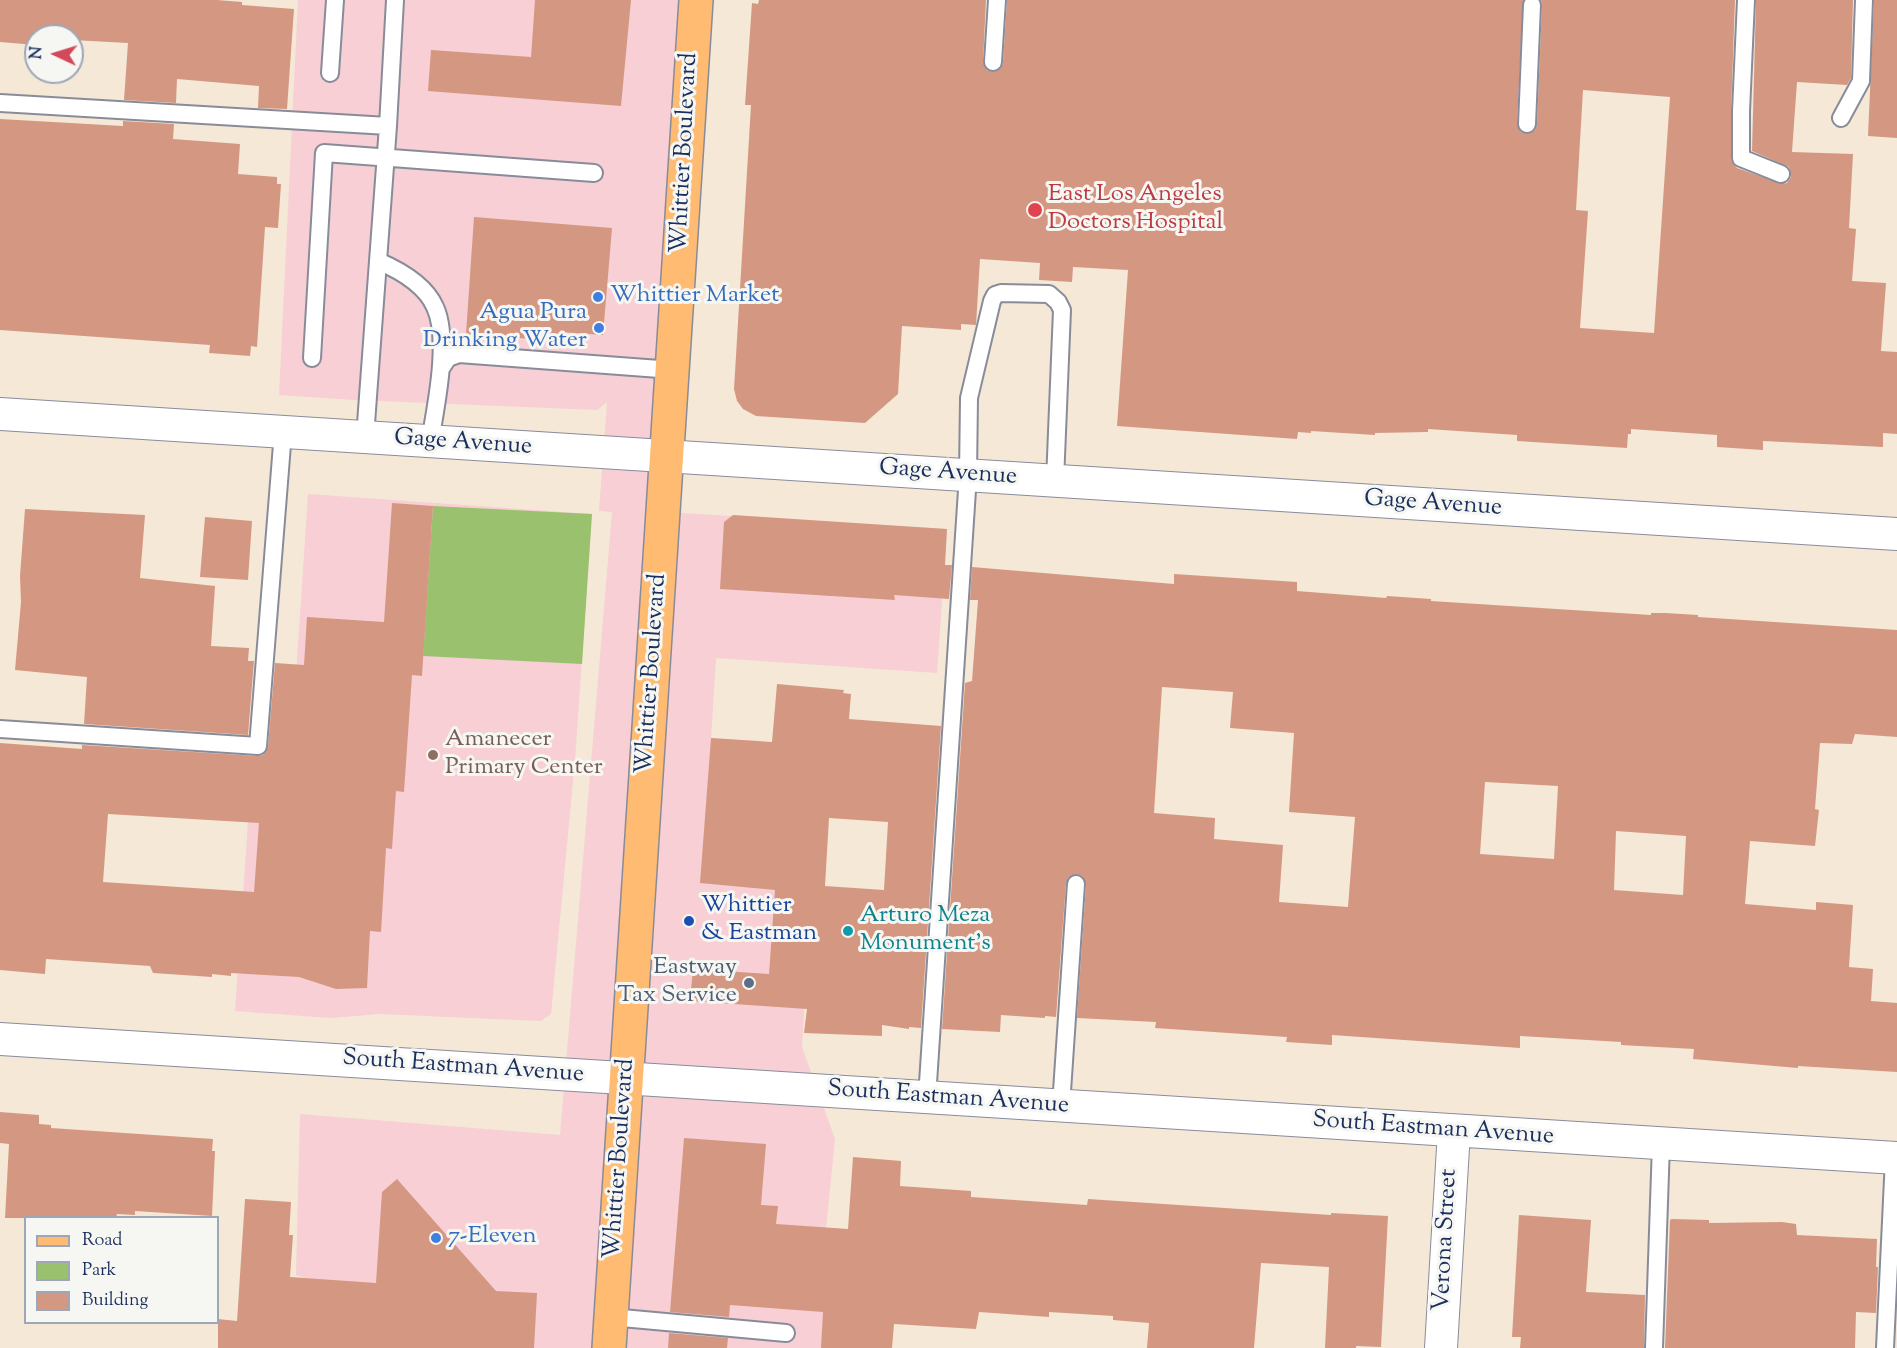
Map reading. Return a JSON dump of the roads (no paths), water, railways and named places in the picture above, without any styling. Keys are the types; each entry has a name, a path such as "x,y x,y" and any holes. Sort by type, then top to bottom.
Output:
{"main road":[{"name":"Whittier Boulevard","path":"610,1332 696,0"}],"street":[{"name":"Gage Avenue","path":"0,414 1897,534"},
{"name":"South Eastman Avenue","path":"0,1039 1896,1158"},
{"name":"Verona Street","path":"1441,1348 1454,1131"}],"lane":[{"path":"330,73 335,0"},
{"path":"365,437 386,158 395,0"},
{"path":"993,62 997,0"},
{"path":"1746,0 1741,159 1781,174"},
{"path":"1841,118 1861,81 1864,0"},
{"path":"1527,124 1532,5"},
{"path":"0,103 388,126"},
{"path":"312,358 324,153 594,173"},
{"path":"378,261 403,273 422,290 434,305 439,319 442,367 430,441"},
{"path":"927,1098 968,476 969,398 995,295 1002,293 1049,294 1058,302 1062,310 1055,481"},
{"path":"442,367 448,358 459,354 673,370"},
{"path":"0,729 258,746 283,432"},
{"path":"1061,1106 1076,884"},
{"path":"1653,1348 1661,1144"},
{"path":"1885,1348 1896,1158"},
{"path":"610,1332 786,1333"}],"place":[{"name":"East Los Angeles Doctors Hospital","path":"1035,210"},
{"name":"Whittier Market","path":"598,297"},
{"name":"Agua Pura Drinking Water","path":"599,328"},
{"name":"Amanecer Primary Center","path":"433,755"},
{"name":"Whittier & Eastman","path":"689,921"},
{"name":"Arturo Meza Monument's","path":"848,931"},
{"name":"Eastway Tax Service","path":"749,983"},
{"name":"7-Eleven","path":"436,1238"}]}
